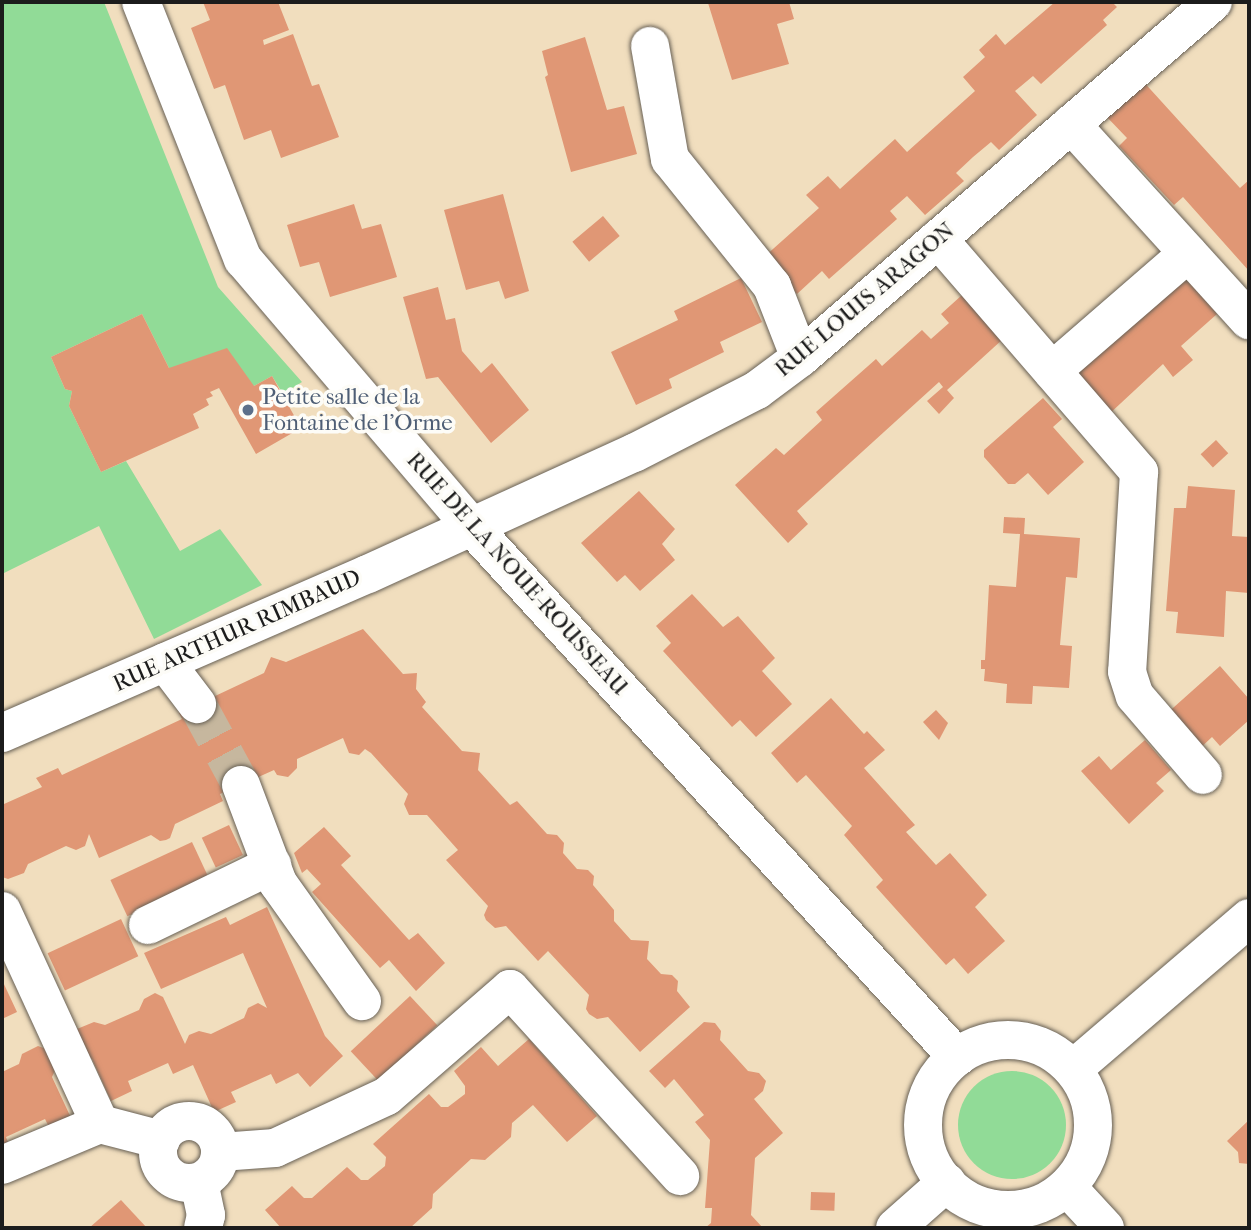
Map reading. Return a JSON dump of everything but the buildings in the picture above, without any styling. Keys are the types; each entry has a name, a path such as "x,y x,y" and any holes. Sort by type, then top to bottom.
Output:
{"street":[{"name":"RUE DE LA NOUE-ROUSSEAU","path":"141,2 243,259 471,526 957,1057"},
{"name":"RUE LOUIS ARAGON","path":"471,526 713,414 757,390 800,358 1213,2"},
{"path":"650,46 670,159 772,286 800,358"},
{"path":"1072,124 1249,320"},
{"path":"938,239 1139,472 1127,672 1135,696 1203,775"},
{"path":"1052,371 1188,253"},
{"name":"RUE ARTHUR RIMBAUD","path":"2,733 471,526"},
{"path":"165,662 197,704"},
{"path":"241,785 278,883 362,1001"},
{"path":"148,925 272,865"},
{"path":"2,911 100,1124"},
{"path":"1065,1062 1249,918"},
{"path":"221,1152 275,1148 387,1097 510,989 680,1176"},
{"path":"996,1040 1038,1044 1065,1062 1085,1087 1092,1108 1093,1130 1089,1151 1081,1170 1067,1187 1038,1205 1005,1210 973,1202 947,1182 930,1156 923,1125 929,1094 936,1080 957,1057 996,1040"},
{"path":"196,1122 214,1132 221,1152 215,1171 199,1182 179,1182 163,1169 158,1150 161,1140 175,1124 196,1122"},
{"path":"2,1165 100,1124 161,1140"},
{"path":"199,1182 206,1215 203,1228"},
{"path":"895,1228 947,1182"},
{"path":"1067,1187 1105,1228"}],"green space":[{"path":"2,2 104,2 218,287 302,382 283,394 272,376 254,386 169,368 142,314 51,357 65,389 72,391 69,406 101,472 126,461 180,551 220,529 262,585 154,639 99,526 2,574"},
{"path":"1012,1071 1033,1075 1050,1087 1062,1104 1066,1125 1062,1146 1050,1163 1033,1175 1012,1179 991,1175 974,1163 962,1146 958,1125 962,1104 974,1087 991,1075"}],"tunnel":[{"path":"197,704 241,785"}],"place":[{"name":"Petite salle de la Fontaine de l'Orme","path":"248,410"}]}
